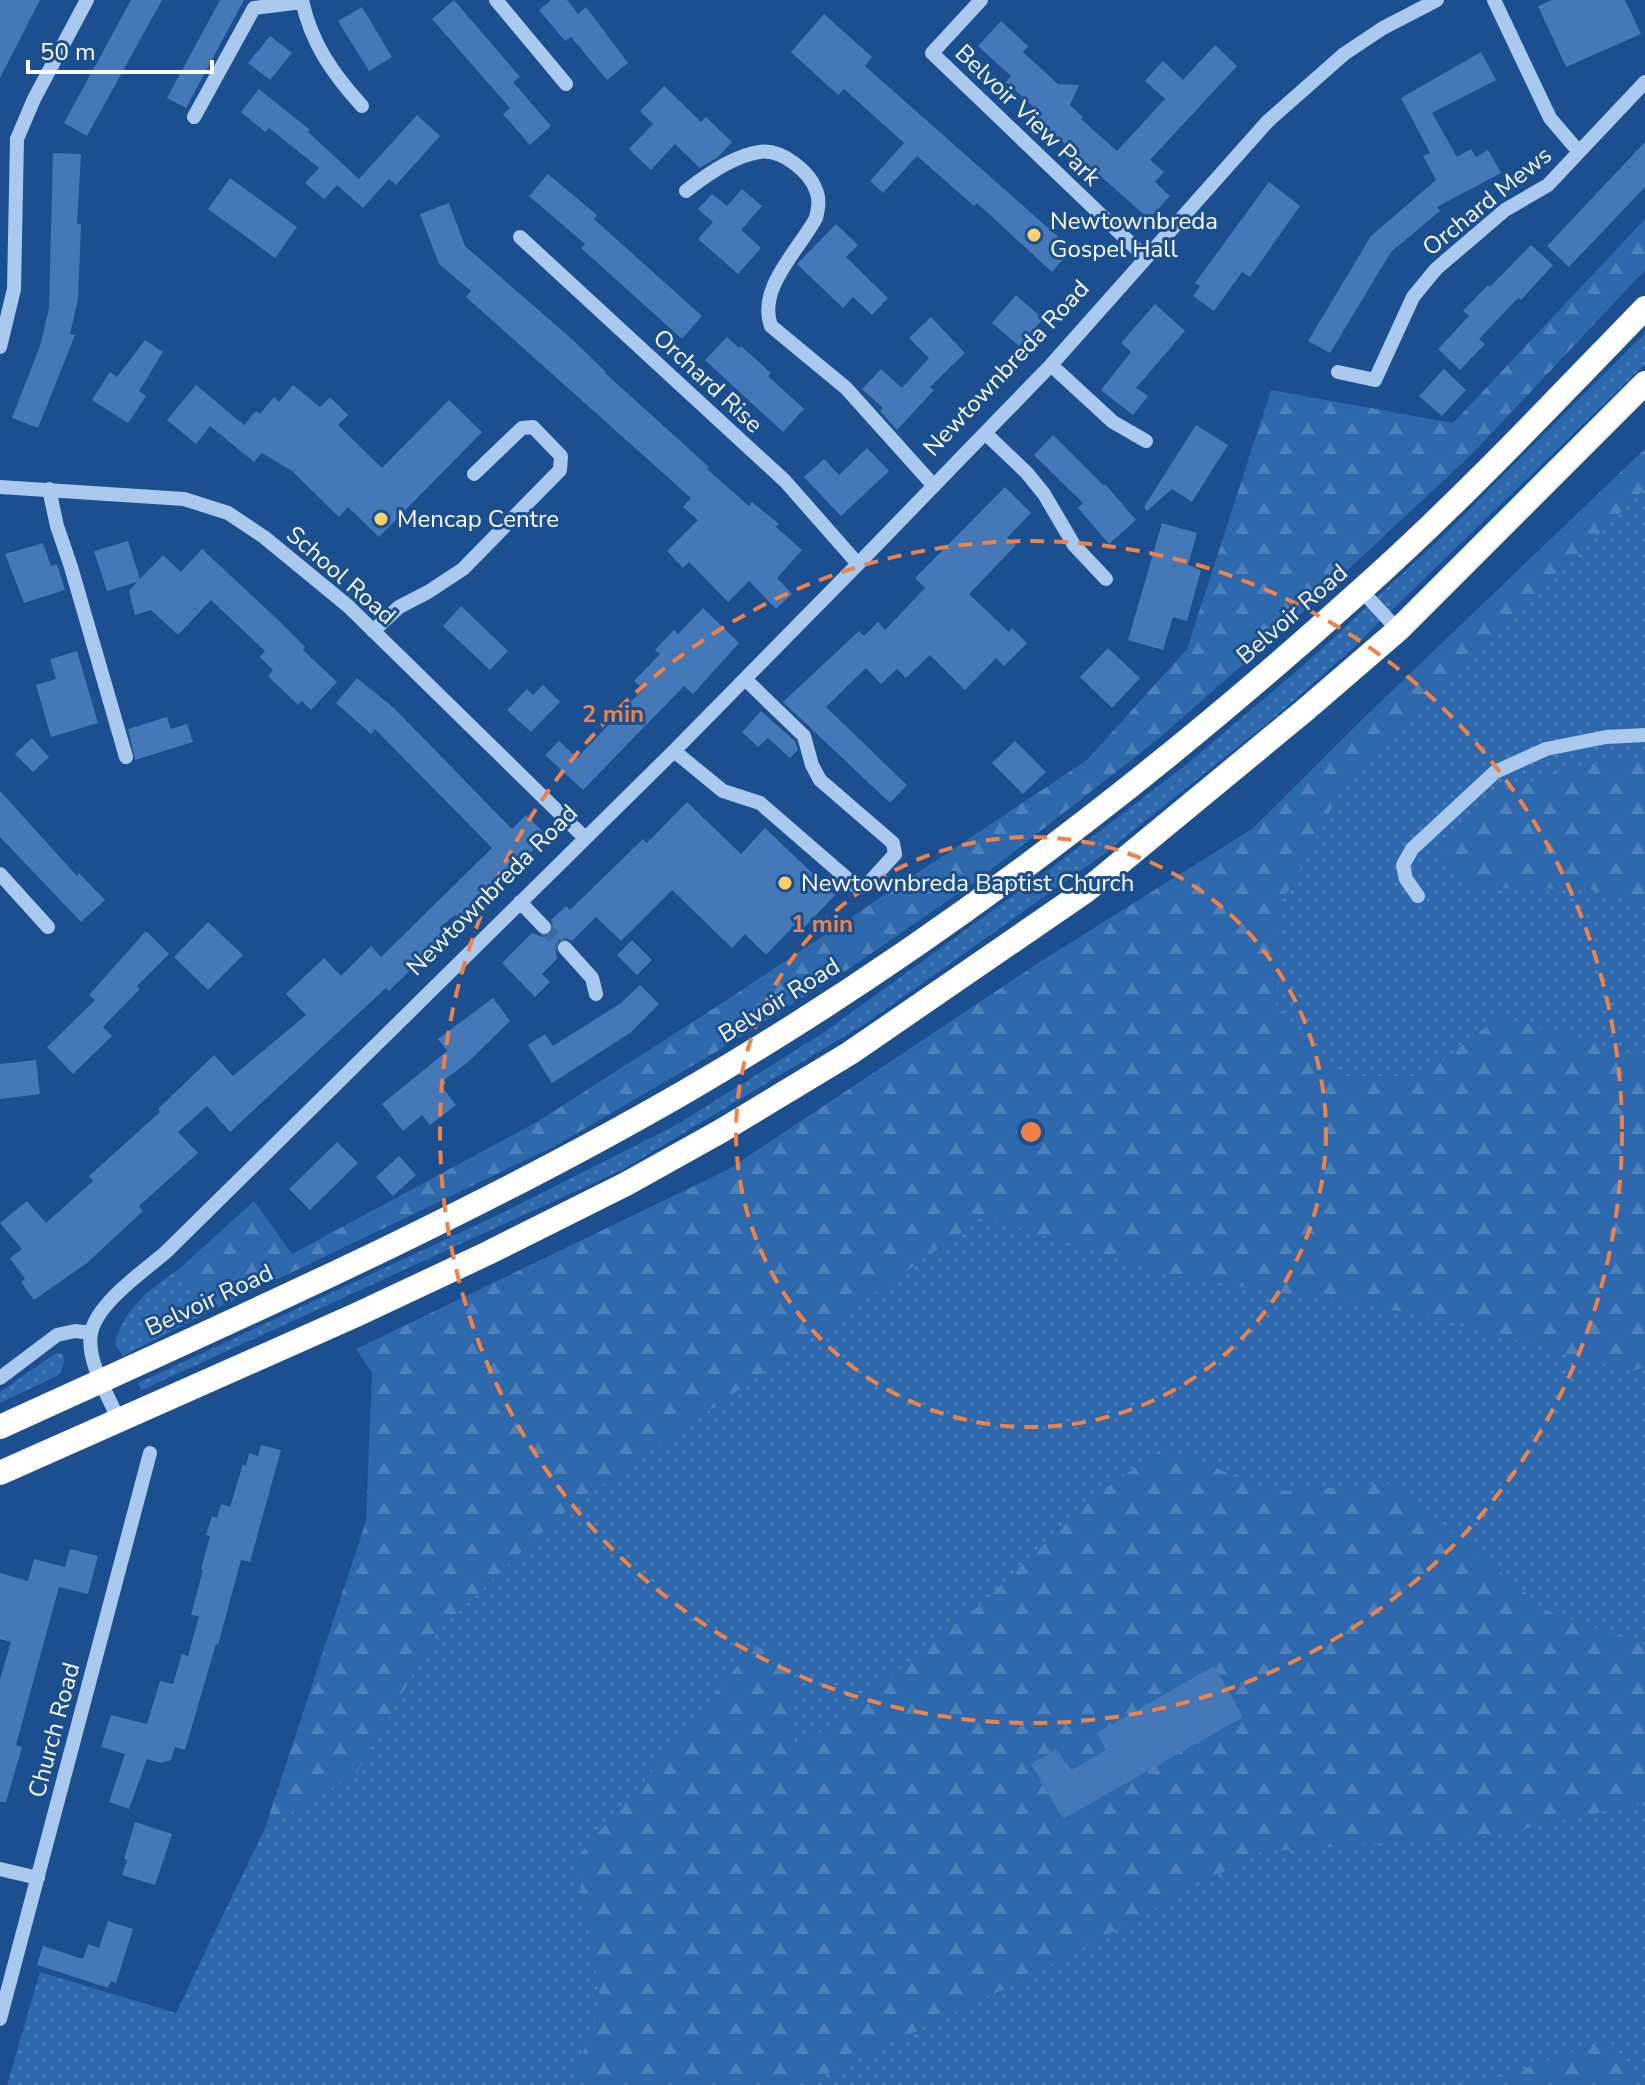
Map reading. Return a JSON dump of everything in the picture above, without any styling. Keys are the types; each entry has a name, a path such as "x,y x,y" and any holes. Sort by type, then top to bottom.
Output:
{"highway":[{"name":"Belvoir Road","path":"102,1380 448,1220 567,1158 691,1088 838,997 982,899 1106,806 1223,712 1361,590 1522,434 1645,308"},
{"path":"0,1473 356,1315 612,1191 721,1131 850,1053 1087,890 1189,809 1398,630 1645,383"},
{"path":"0,1427 102,1380"}],"street":[{"path":"0,347 14,289 17,139 34,99 87,0"},
{"path":"496,0 566,84"},
{"name":"Belvoir View Park","path":"981,0 932,53 1146,258"},
{"name":"Newtownbreda Road","path":"91,1333 104,1308 166,1252 674,751 934,486 1051,365 1268,121 1344,54 1370,36 1437,0"},
{"name":"Orchard Mews","path":"1494,0 1550,118 1579,152"},
{"path":"194,117 254,8 302,1 320,51 336,77 362,106"},
{"name":"Orchard Mews","path":"1338,372 1375,380 1413,297 1436,269 1505,210 1548,185 1645,82"},
{"name":"Newtownbreda Road","path":"686,191 721,168 760,152 773,153 802,169 817,193 819,207 809,232 768,299 766,313 771,326 846,388 934,486"},
{"name":"Orchard Rise","path":"520,237 785,481 858,564"},
{"path":"1051,365 1113,422 1146,441"},
{"path":"373,631 399,607 463,569 560,470 561,456 533,427 522,428 474,474"},
{"path":"985,433 1027,473 1044,494 1074,545 1106,579"},
{"name":"School Road","path":"0,487 184,499 228,513 264,537 348,606 585,838"},
{"path":"49,489 57,526 126,757"},
{"path":"1361,590 1398,630"},
{"path":"674,751 723,791 760,803 857,887 867,885 895,854 893,843 820,780 804,736 745,679"},
{"path":"1418,896 1406,879 1403,865 1412,849 1495,772 1546,749 1606,737 1645,735"},
{"path":"0,874 48,927"},
{"path":"520,902 544,927"},
{"path":"565,948 592,978 596,994"},
{"path":"0,1378 57,1335 75,1331 91,1333 91,1348 119,1420"},
{"name":"Church Road","path":"0,2019 150,1453"},
{"path":"0,1869 38,1878"}],"green space":[{"path":"1645,219 1645,270 1471,455 1296,618 1157,740 975,882 847,970 716,1052 553,1147 207,1313 179,1269 254,1201 292,1254 537,1122 730,998 1087,760 1187,649 1271,390 1453,423"},
{"path":"1645,333 1645,364 1349,652 1275,717 1100,857 865,1024 622,1170 142,1390 138,1383 500,1214 676,1125 823,1033 1058,863 1187,764 1305,664 1442,537"},
{"path":"1645,449 1645,2085 7,2085 40,1972 176,2013 265,1828 372,1623 880,1199 1369,713"},
{"path":"1645,449 1645,489 1345,782 1282,902 1276,1007 1347,1076 1423,1076 1500,1016 1645,1057 1645,1367 1631,1371 1417,1314 1175,1276 983,1217 557,1518 436,1634 356,1774 265,1828 366,1521 372,1373 356,1349 729,1169 1046,958 1252,829"},
{"path":"1645,757 1645,905 1588,889 1472,888 1441,850 1498,795 1569,767"},
{"path":"179,1269 207,1313 123,1356 115,1344 124,1320 149,1292"},
{"path":"56,1353 62,1353 65,1360 59,1375 0,1403 0,1392"},
{"path":"1165,1447 1274,1492 1395,1483 1547,1611 1645,1645 1645,1803 1489,1836 1260,1852 1027,1978 804,2085 571,2085 601,2004 576,1858 658,1765 753,1646 792,1656 795,1752 975,1609 1099,1493"},
{"path":"1607,2039 1645,2079 1645,2085 1460,2085 1506,2075"}],"building":[{"path":"0,0 40,0 0,78"},
{"path":"131,0 162,0 87,136 64,123"},
{"path":"220,0 244,0 186,108 167,98"},
{"path":"454,0 520,77 513,82 551,126 530,145 503,114 510,108 432,19"},
{"path":"551,0 567,0 578,14 586,7 628,63 607,80 571,37 565,41 539,10"},
{"path":"1552,0 1625,0 1641,34 1566,67 1538,6"},
{"path":"362,7 392,57 369,71 338,21"},
{"path":"824,14 872,57 865,66 1072,249 1052,272 977,203 974,206 917,156 883,193 870,181 904,143 844,89 838,95 791,52"},
{"path":"1001,21 1028,46 1023,52 1058,84 1079,85 1070,105 1117,151 1165,99 1145,81 1163,61 1183,80 1215,45 1237,66 1150,160 1164,172 1155,182 1170,196 1149,219 1088,165 1085,168 1063,148 1066,145 1035,117 1039,112 1006,82 1011,76 978,46"},
{"path":"270,36 292,53 270,80 248,63"},
{"path":"1481,52 1496,80 1432,113 1457,157 1471,149 1476,157 1488,150 1501,173 1437,207 1440,211 1391,252 1330,353 1308,341 1371,236 1436,180 1423,156 1430,153 1401,98"},
{"path":"664,86 701,122 706,117 732,142 718,157 700,168 675,144 651,170 629,149 653,124 640,111"},
{"path":"259,89 310,130 308,132 359,179 417,115 440,136 396,185 389,179 363,208 337,185 324,199 305,183 319,168 269,128 265,132 241,112"},
{"path":"1645,142 1645,187 1569,267 1547,246"},
{"path":"53,153 81,154 77,224 81,224 78,299 70,334 75,335 38,428 12,418 40,346 49,308"},
{"path":"548,174 597,215 594,219 702,316 682,339 581,248 585,244 529,196"},
{"path":"230,178 297,227 275,258 208,209"},
{"path":"1269,182 1300,206 1250,277 1242,272 1214,311 1193,296 1200,286 1195,283"},
{"path":"742,189 762,206 741,230 761,248 738,274 698,239 713,222 698,209 712,194 727,206"},
{"path":"449,203 465,246 574,341 709,467 707,469 749,506 752,502 779,524 776,527 802,550 777,578 792,594 776,609 749,581 728,602 689,562 683,568 667,551 698,520 683,507 691,498 466,297 471,291 439,264 420,214"},
{"path":"836,224 858,245 846,257 888,298 872,315 853,297 843,308 797,264"},
{"path":"1531,245 1553,265 1479,339 1485,344 1460,370 1438,349 1469,316 1463,311"},
{"path":"1016,295 1043,319 1019,346 992,323"},
{"path":"1155,304 1185,331 1136,388 1148,396 1133,415 1101,390 1131,352 1121,343"},
{"path":"931,317 965,353 930,387 934,390 897,430 880,411 883,408 862,389 881,369 902,388 929,358 909,338"},
{"path":"727,337 771,373 768,376 804,409 783,432 705,360"},
{"path":"145,340 163,352 139,391 146,396 128,423 92,400 110,372 117,377"},
{"path":"1444,369 1466,390 1442,416 1419,396"},
{"path":"196,385 244,425 256,411 260,414 274,397 279,402 293,385 320,407 330,397 348,415 338,425 382,468 449,400 482,432 379,537 348,507 339,517 292,471 262,453 254,462 210,426 196,444 167,420"},
{"path":"1196,425 1228,445 1192,502 1172,489 1147,511 1144,507"},
{"path":"1053,435 1105,484 1136,520 1109,544 1078,508 1083,503 1034,455"},
{"path":"867,448 889,471 841,516 804,477 824,459 839,475"},
{"path":"1005,487 1031,513 1007,538 1016,545 969,594 1009,632 1012,628 1027,643 1004,666 996,658 965,690 930,655 906,678 897,669 881,684 866,668 826,707 907,785 890,803 783,702 859,631 864,636 878,622 885,630 925,588 915,578"},
{"path":"1162,523 1197,533 1188,565 1201,570 1187,621 1173,617 1163,650 1128,640"},
{"path":"128,541 140,579 163,555 181,572 202,549 277,619 305,647 303,650 337,682 311,710 302,701 298,705 268,676 273,670 260,657 265,651 211,600 178,635 151,610 135,615 129,591 137,582 107,591 94,551"},
{"path":"43,543 51,566 57,564 65,590 24,603 5,554"},
{"path":"461,606 508,651 490,670 443,626"},
{"path":"703,608 739,643 693,694 684,686 583,790 545,755 559,741 577,758 643,689 634,681 660,654 655,650 674,630 678,634"},
{"path":"1108,648 1140,678 1112,708 1080,677"},
{"path":"77,651 98,723 51,737 36,685 56,679 50,659"},
{"path":"357,678 394,708 512,829 526,815 547,836 461,921 455,915 440,927 446,935 389,991 386,988 230,1132 207,1106 178,1132 198,1153 139,1206 143,1211 87,1263 34,1300 21,1282 25,1279 10,1258 22,1249 0,1223 27,1201 46,1223 93,1181 89,1176 160,1112 158,1109 214,1055 233,1076 306,1015 286,994 324,958 341,976 371,946 381,957 492,848 375,729 371,734 336,703"},
{"path":"543,685 560,702 531,732 507,710 527,689 533,695"},
{"path":"761,711 795,741 798,750 790,758 768,738 758,747 742,732"},
{"path":"167,717 171,729 187,724 193,742 135,760 128,729"},
{"path":"32,738 49,757 33,772 15,754"},
{"path":"1015,741 1046,772 1023,794 992,763"},
{"path":"0,791 77,876 79,873 105,900 81,922 0,837"},
{"path":"687,802 741,854 765,828 835,895 800,932 794,926 766,955 745,934 732,948 672,890 621,941 596,917 572,941 567,938 559,940 555,946 557,959 542,974 550,982 535,997 502,963 532,933 542,937 550,935 554,929 551,920 566,906 570,910 643,839 647,843"},
{"path":"208,922 243,955 208,990 174,957"},
{"path":"146,931 169,954 103,1027 112,1036 73,1074 47,1047 95,1000 89,995"},
{"path":"632,940 652,960 637,975 617,955"},
{"path":"640,985 659,1004 630,1033 552,1083 528,1045 545,1034 553,1046 621,1003"},
{"path":"493,998 510,1021 467,1063 444,1080 446,1083 442,1087 456,1105 430,1125 422,1115 403,1131 382,1104 447,1051 438,1039"},
{"path":"36,1060 40,1094 0,1099 0,1064"},
{"path":"337,1142 358,1163 310,1210 289,1189"},
{"path":"399,1156 416,1175 393,1196 376,1177"},
{"path":"261,1445 281,1450 250,1562 241,1560 185,1750 175,1747 171,1760 161,1763 147,1759 129,1809 109,1802 125,1754 101,1747 111,1715 147,1724 160,1681 173,1684 182,1654 188,1656 199,1616 191,1615 203,1570 210,1536 206,1535 212,1516 217,1518 221,1504 230,1507 243,1464 246,1466 249,1453 258,1456"},
{"path":"70,1549 98,1556 88,1594 59,1587 16,1745 22,1747 6,1802 0,1802 0,1679 11,1642 0,1639 0,1573 28,1581 34,1559 65,1567"},
{"path":"1214,1666 1243,1717 1063,1819 1031,1764 1057,1749 1070,1771 1106,1750 1097,1733"},
{"path":"135,1822 172,1834 155,1885 122,1875"},
{"path":"108,1921 133,1929 116,1983 111,1981 108,1988 37,1965 43,1946 83,1959 88,1944 99,1948"}],"tunnel":[{"path":"544,927 565,948"}],"place":[{"name":"Newtownbreda Gospel Hall","path":"1034,235"},
{"name":"Mencap Centre","path":"381,519"},
{"name":"Newtownbreda Baptist Church","path":"785,883"}]}
